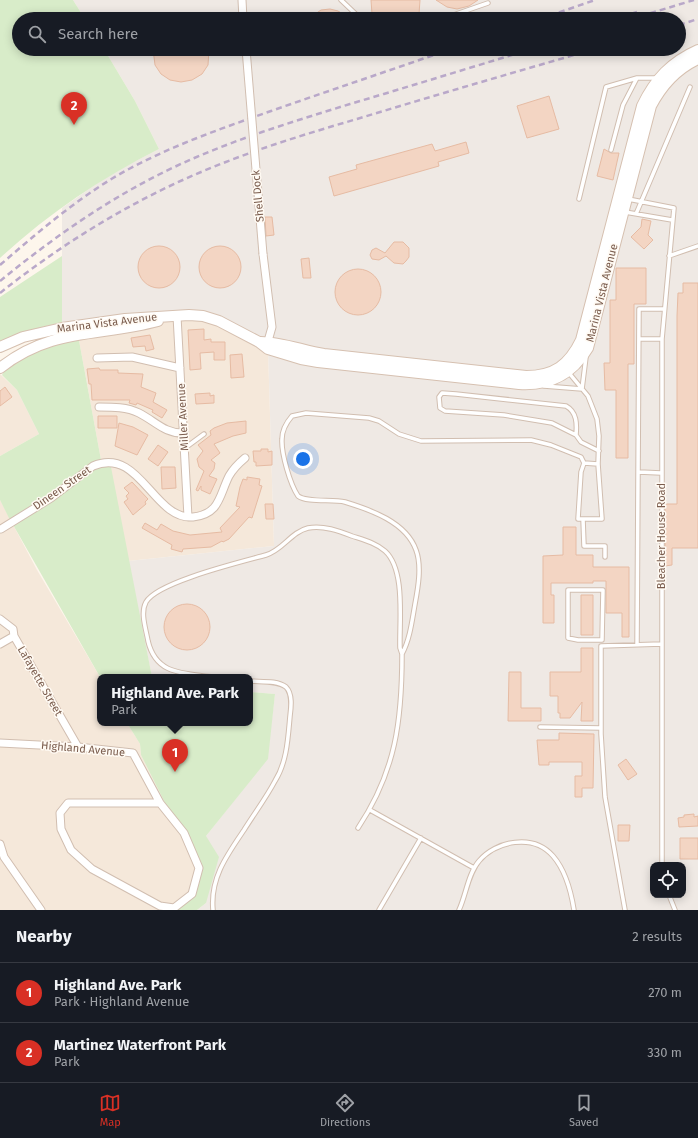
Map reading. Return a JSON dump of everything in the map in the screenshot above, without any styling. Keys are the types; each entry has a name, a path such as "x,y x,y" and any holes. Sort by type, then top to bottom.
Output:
{"main road":[{"name":"Marina Vista Avenue","path":"263,341 268,349 282,354 318,362 531,385 547,382 566,369 577,364 588,348 642,106 663,79 670,66 698,50"},
{"name":"Marina Vista Avenue","path":"663,79 690,62 698,59"},
{"name":"Marina Vista Avenue","path":"0,347 23,337 40,332 125,319 203,316 219,321 263,341 306,351 537,376 566,369 581,340 619,210"},
{"path":"0,368 31,348 50,340 151,323 177,316"}],"street":[{"path":"242,0 243,12"},
{"name":"Shell Dock","path":"247,56 263,254 272,327 263,341"},
{"name":"Miller Avenue","path":"177,316 188,517"},
{"path":"97,358 136,358 180,368"},
{"path":"99,407 130,410 151,420 170,433 184,433"},
{"path":"188,517 199,516 214,508 219,502 229,477 245,458"},
{"name":"Dineen Street","path":"1,529 51,498 93,466 105,462 120,466 131,472 139,478 170,511 179,516 188,517"},
{"name":"Lafayette Street","path":"0,619 13,629 14,636 78,747"},
{"path":"0,644 14,636"},
{"name":"Highland Avenue","path":"0,743 78,747 133,753 160,803"},
{"path":"68,803 160,803 184,833 199,868 192,894 174,908 160,906 92,869 71,850 61,829 60,813 68,803"},
{"path":"0,844 4,857 41,910"}],"lane":[{"path":"341,0 354,12"},
{"path":"462,12 488,3"},
{"path":"579,199 606,87 637,78 663,79"},
{"path":"611,150 623,105 637,78"},
{"path":"636,214 690,87"},
{"path":"622,197 641,201"},
{"name":"Bleacher House Road","path":"641,201 674,208 662,339 662,862"},
{"path":"619,210 672,220"},
{"path":"669,256 698,246"},
{"path":"637,645 638,472 641,339 639,309 664,308"},
{"path":"641,339 662,339"},
{"path":"582,389 582,380 588,348"},
{"path":"358,828 375,803 388,767 398,732 401,706 402,654 408,637 416,599 418,568 417,551 406,534 384,517 345,502 330,500 307,500 298,496 291,482 282,445 284,428 292,416 306,413 369,418 379,421 399,434 421,440 536,441 551,444 581,456 584,463 581,472 578,519 602,519 598,464 600,436 597,419 591,401 566,369"},
{"path":"531,385 582,389"},
{"path":"576,435 575,417 570,408 566,406 442,393 438,397 440,408 446,411 479,412 552,423 576,435 581,442 599,451"},
{"path":"185,448 204,434"},
{"path":"584,463 598,464"},
{"path":"638,472 661,473"},
{"path":"583,519 584,546 605,546 605,558"},
{"path":"196,674 168,669 157,662 149,645 144,617 145,603 149,597 158,590 180,581 272,553 296,533 309,528 334,530 368,541 378,546 391,558 398,575 400,648 402,654"},
{"path":"568,590 602,590 602,640 578,640 568,638 568,590"},
{"path":"625,910 607,814 601,728 601,646 661,644"},
{"path":"212,910 213,891 223,861 275,782 286,752 291,701 288,690 282,685 276,683 253,681"},
{"path":"540,727 601,728"},
{"path":"370,810 474,868"},
{"path":"379,910 421,838"},
{"path":"459,910 474,868 487,854 505,844 524,842 535,844 552,855 559,865 570,891 574,910"},
{"path":"670,898 675,910"}],"shaded area":[{"path":"73,0 698,0 698,50 658,78 576,350 545,374 288,347 203,316 62,328 62,208 112,173 159,149 135,101 108,56 686,56 686,12 81,12"},
{"path":"698,59 698,910 197,910 206,903 206,836 267,759 275,694 253,692 253,674 151,674 128,561 274,546 268,349 438,375 568,373 658,92"},
{"path":"203,316 268,349 274,546 128,561 109,460 101,460 78,335"},
{"path":"0,374 17,390 39,434 0,456"},
{"path":"0,500 37,570 98,674 97,674 97,726 129,726 140,744 141,755 164,801 202,867 196,893 175,910 0,910"}],"green space":[{"path":"0,0 73,0 81,12 12,12 12,56 108,56 135,101 159,149 116,172 76,198 37,226 0,258"},
{"path":"62,256 62,322 27,331 0,342 0,297"},
{"path":"78,335 101,460 77,474 10,520 0,500 0,456 39,434 17,390 2,375 11,360"},
{"path":"102,465 111,467 151,674 98,674 12,523"},
{"path":"253,692 275,694 268,759 206,836 219,857 206,903 197,910 175,910 196,893 202,867 164,801 141,755 140,744 129,726 253,726"}],"building":[{"path":"371,0 420,0 419,12 372,12"},
{"path":"436,0 478,0 469,6 457,9 447,7"},
{"path":"330,9 340,12 318,12 321,10"},
{"path":"154,56 209,56 208,65 202,74 192,80 181,82 170,80 161,74 155,65"},
{"path":"549,96 559,129 527,138 517,106"},
{"path":"466,142 469,153 438,162 439,166 334,196 329,177 357,169 356,165 432,144 435,151"},
{"path":"604,149 611,153 619,153 613,180 597,176"},
{"path":"265,217 272,217 274,235 266,236"},
{"path":"642,219 651,221 648,235 653,240 644,249 631,237 641,227"},
{"path":"394,242 403,242 409,248 409,257 403,264 394,263 386,256 379,260 372,259 370,255 372,250 376,248 385,253"},
{"path":"155,246 163,246 174,252 180,263 180,271 174,282 163,288 155,288 144,282 138,271 138,263 144,252"},
{"path":"216,246 224,246 235,252 241,263 241,271 235,282 224,288 216,288 205,282 199,271 199,263 205,252"},
{"path":"309,258 311,278 303,278 301,259"},
{"path":"616,268 646,268 646,304 634,304 634,364 628,364 628,458 616,458 616,390 605,390 604,363 610,363 610,300 616,300"},
{"path":"363,269 375,275 380,283 380,301 375,309 367,314 353,315 341,309 336,301 335,287 341,275 349,270"},
{"path":"683,283 698,283 698,548 672,548 672,565 665,566 665,504 677,504 677,316 678,293 683,293"},
{"path":"204,329 204,340 211,339 211,342 225,342 225,360 214,360 214,352 200,353 201,369 190,370 188,330"},
{"path":"150,335 154,349 146,351 145,346 133,347 131,338"},
{"path":"242,354 244,377 231,378 230,355"},
{"path":"99,368 100,370 118,370 118,373 143,374 141,387 156,393 153,402 167,410 162,418 152,412 153,410 137,403 136,405 129,403 130,400 92,400 91,384 89,384 87,369"},
{"path":"5,387 12,397 0,406 0,391"},
{"path":"210,393 210,396 214,395 214,403 196,404 195,394"},
{"path":"98,416 117,416 117,428 98,428"},
{"path":"246,421 246,433 233,436 214,444 220,453 211,460 215,463 214,469 209,476 217,479 210,494 201,490 201,486 198,491 196,490 204,471 199,467 197,459 203,451 198,445 211,435 210,431 214,428 227,423"},
{"path":"119,423 133,427 148,435 137,455 115,446"},
{"path":"158,445 168,452 158,466 148,459"},
{"path":"261,449 268,449 268,452 272,451 272,465 256,466 253,451 261,451"},
{"path":"161,467 175,467 176,488 162,489"},
{"path":"247,477 260,479 259,485 262,486 252,518 249,517 229,539 223,542 222,541 211,547 183,549 182,552 171,549 172,545 142,528 145,523 157,530 161,524 173,531 190,535 222,532 220,528 240,507 236,506 240,487 243,479 247,480"},
{"path":"132,482 148,499 145,502 146,504 133,515 124,502 128,499 126,496 129,493 124,488"},
{"path":"265,504 273,504 274,519 266,519"},
{"path":"563,527 576,527 576,555 593,555 593,567 629,567 629,637 622,637 622,613 606,613 606,581 593,581 593,583 551,583 551,595 554,595 554,623 543,623 543,556 563,555"},
{"path":"581,595 593,595 593,635 581,635"},
{"path":"187,604 200,608 206,614 210,627 206,640 200,646 187,650 174,646 168,640 164,627 168,614 174,608"},
{"path":"581,648 593,648 593,721 581,721 582,702 570,718 560,718 560,713 558,713 558,696 550,696 550,672 581,672"},
{"path":"509,672 521,672 521,708 541,708 541,721 508,721"},
{"path":"559,733 594,734 593,788 582,788 582,797 575,797 575,776 582,776 582,762 549,762 549,765 539,765 537,740 559,740"},
{"path":"626,759 637,774 628,780 618,765"},
{"path":"694,814 694,817 698,816 698,826 679,827 678,818 684,817 684,815"},
{"path":"618,825 630,825 629,841 618,841"},
{"path":"680,838 698,838 698,859 680,859"}],"railway":[{"path":"560,12 595,0"},
{"path":"654,12 694,0"},
{"path":"686,23 698,19"},
{"path":"0,265 41,230 83,198 113,178 151,158 230,125 431,56"},
{"path":"0,281 56,238 116,198 181,164 228,144 277,127 509,56"},
{"path":"0,293 46,259 93,228 143,199 194,175 254,151 316,131 571,56"}],"place":[{"name":"Martinez Waterfront Park","path":"74,125"},
{"name":"Highland Ave. Park","path":"175,772"}]}
